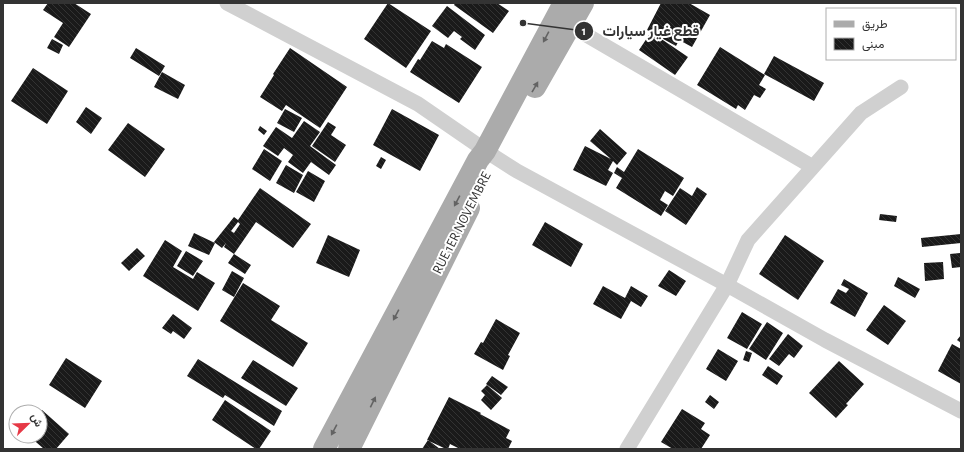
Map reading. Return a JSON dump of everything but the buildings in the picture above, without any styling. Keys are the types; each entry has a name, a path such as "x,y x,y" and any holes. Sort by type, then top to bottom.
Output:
{"main road":[{"path":"324,449 474,167 490,154 564,3"},
{"name":"RUE 1ER NOVEMBRE","path":"349,449 490,154 571,26 583,3"}],"street":[{"path":"227,3 418,104 517,171 825,340 961,411"},
{"path":"571,26 813,167"},
{"path":"627,449 727,285 748,240 861,113 901,88"}],"place":[{"name":"قطع غيار سيارات","path":"523,23"}]}
